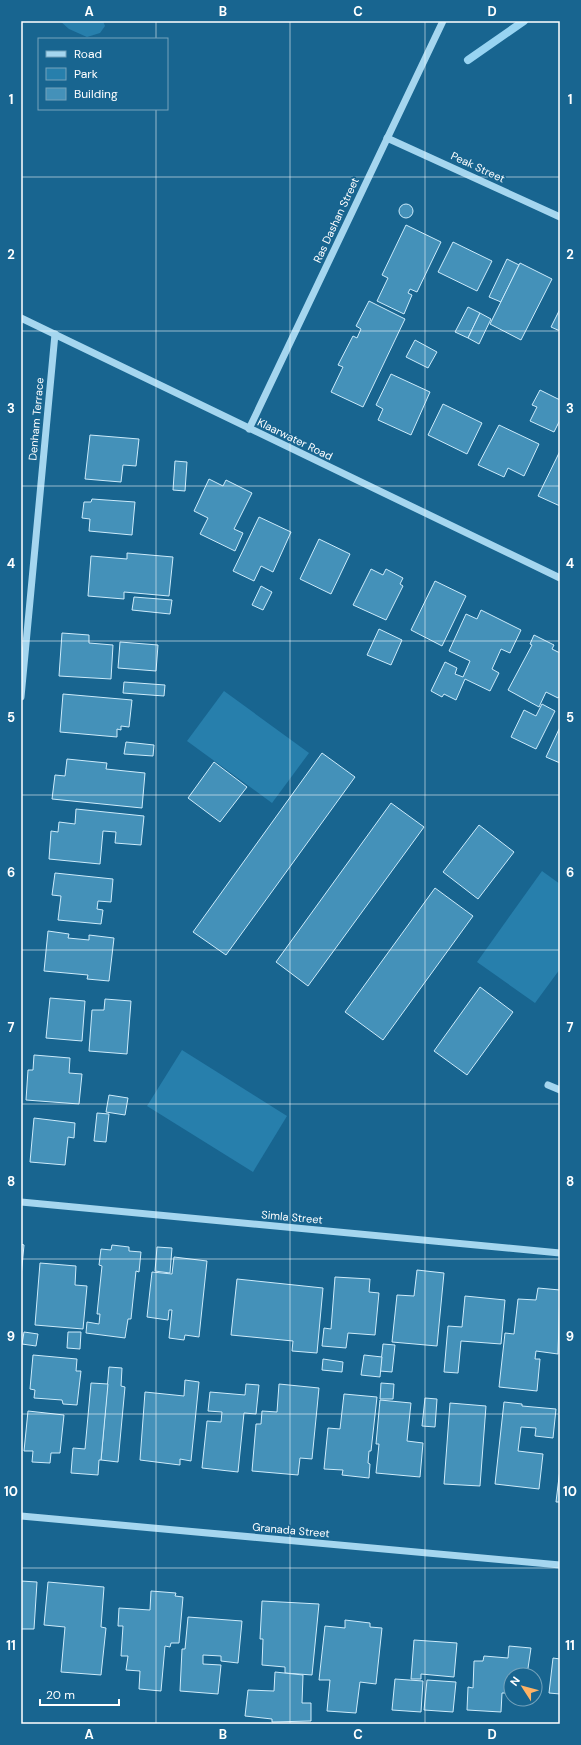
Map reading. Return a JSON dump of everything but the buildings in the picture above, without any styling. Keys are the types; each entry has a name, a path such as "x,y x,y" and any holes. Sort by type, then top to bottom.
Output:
{"street":[{"name":"Ras Dashan Street","path":"249,429 444,21"},
{"name":"Peak Street","path":"387,138 560,217"},
{"name":"Klaarwater Road","path":"21,318 560,578"},
{"name":"Denham Terrace","path":"21,697 25,622 55,334"},
{"path":"548,1085 560,1090"},
{"name":"Simla Street","path":"21,1202 560,1253"},
{"name":"Granada Street","path":"21,1516 560,1565"}],"green space":[{"path":"60,21 103,21 105,26 100,33 87,37 69,29"},
{"path":"224,691 309,753 272,803 187,741"},
{"path":"542,871 560,884 560,969 535,1003 477,962"},
{"path":"182,1050 287,1116 253,1172 147,1106"}],"waterway":[{"path":"468,60 524,21"}]}
